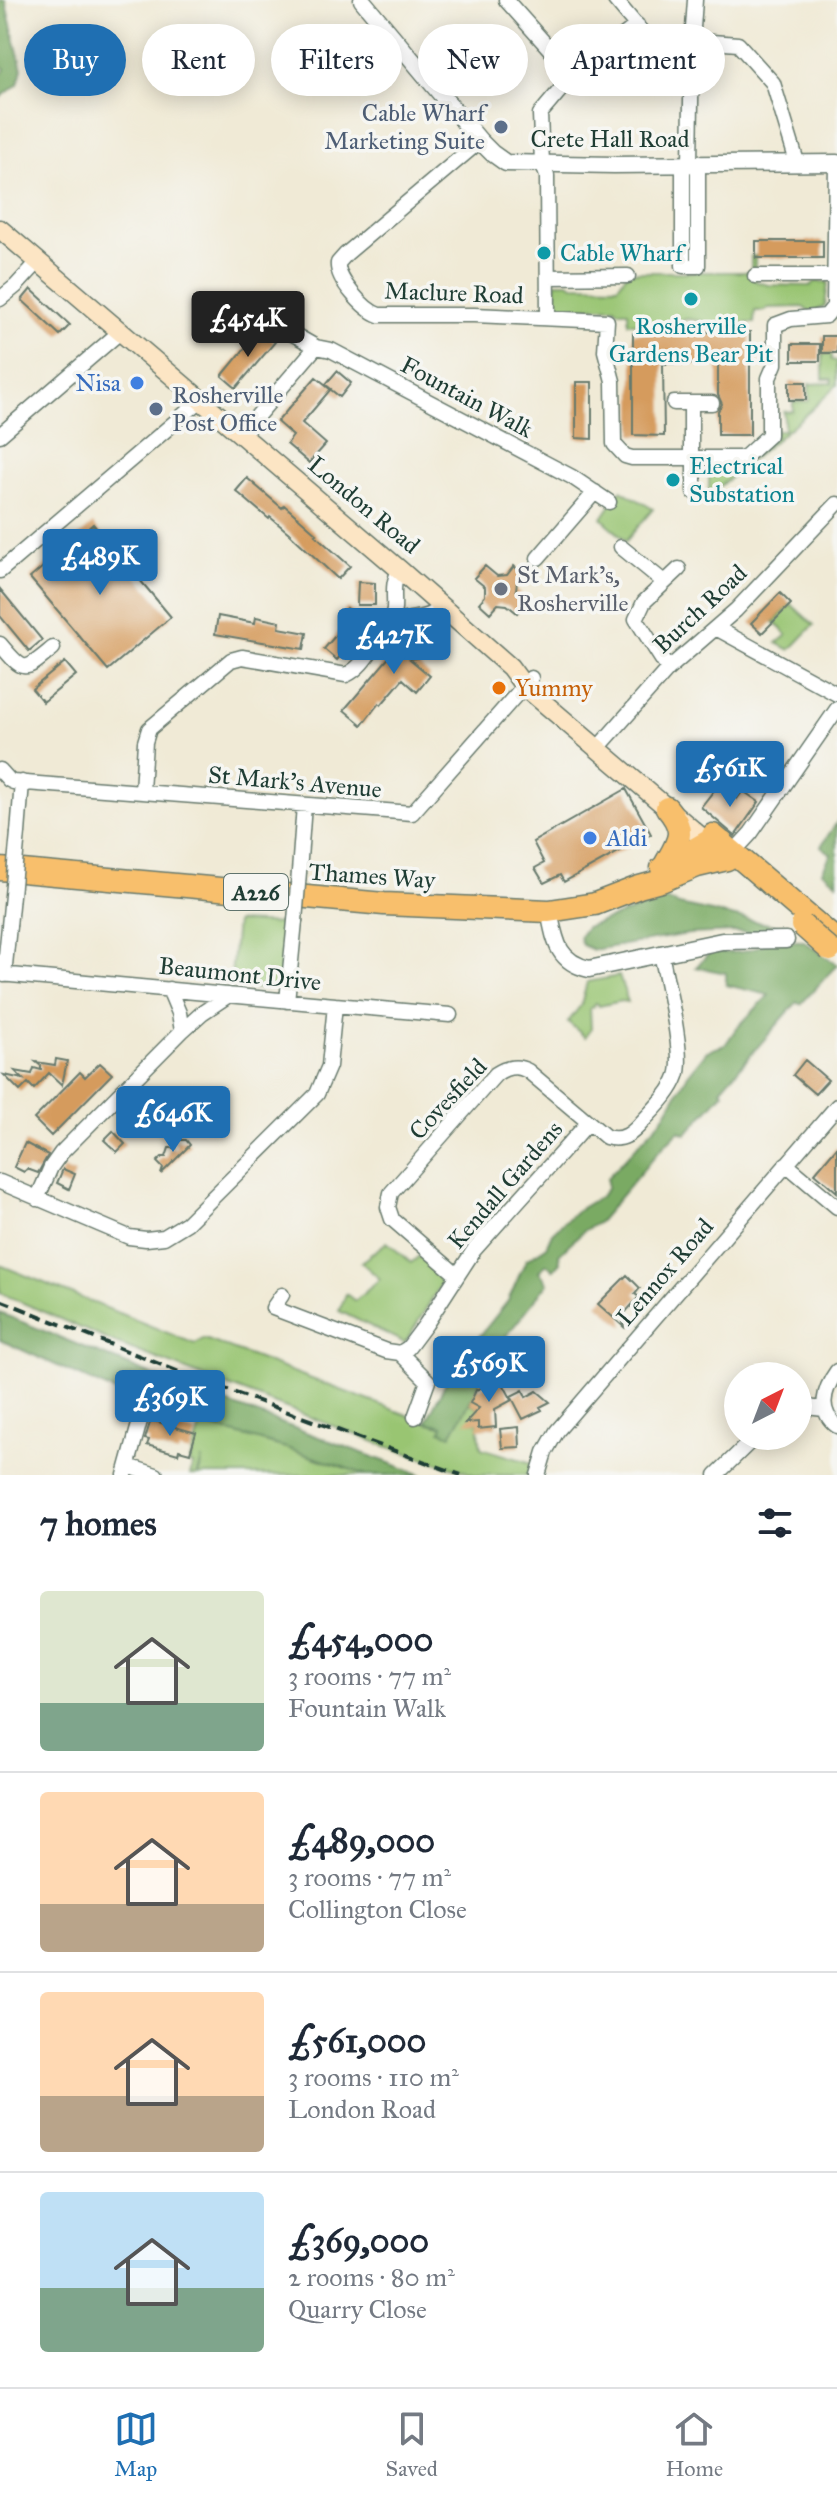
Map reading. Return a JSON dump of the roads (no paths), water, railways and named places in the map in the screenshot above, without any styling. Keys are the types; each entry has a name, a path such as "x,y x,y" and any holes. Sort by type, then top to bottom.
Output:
{"main road":[{"name":"London Road","path":"0,229 527,682 723,846 837,956"},
{"name":"London Road","path":"601,744 667,808 723,846"},
{"name":"A226","path":"665,865 681,831 667,808"},
{"name":"Thames Way","path":"639,887 665,865 723,846"},
{"name":"Thames Way","path":"0,869 384,904 549,911 595,904 661,881 713,861 723,846"}],"street":[{"name":"Crete Hall Road","path":"362,0 480,141 506,163 837,163"},
{"path":"506,0 544,43"},
{"path":"615,0 636,24"},
{"path":"693,24 695,0"},
{"path":"725,43 738,44 773,83 797,162"},
{"path":"548,318 547,176 542,163 540,114 555,96"},
{"path":"691,163 698,266 683,266 691,163 692,96"},
{"name":"Maclure Road","path":"480,141 341,259 338,273 367,309 379,315 607,321 606,353 612,379 615,447 629,458 692,458"},
{"path":"692,458 743,458 769,435 769,378 775,363 775,325 791,319 818,319 829,314 835,298 837,163"},
{"path":"0,299 38,262"},
{"path":"548,277 628,276"},
{"path":"755,276 836,276"},
{"name":"Fountain Walk","path":"249,327 256,318 265,318 316,347 331,350 572,477 609,502"},
{"path":"0,435 120,332"},
{"path":"241,435 316,347"},
{"path":"0,571 201,400"},
{"path":"674,403 712,403"},
{"path":"691,403 694,492"},
{"path":"538,558 595,492"},
{"name":"Burch Road","path":"601,744 668,669 716,628 837,504"},
{"path":"621,547 664,582"},
{"path":"668,669 636,619 644,602 679,569"},
{"path":"142,791 145,742 149,729 231,660 242,657 346,675 356,669 388,629 394,610 392,592 400,570"},
{"path":"388,629 404,620 424,618 441,607"},
{"path":"716,628 837,694"},
{"path":"0,644 22,667 30,667 53,648"},
{"name":"St Mark's Avenue","path":"0,770 10,781 414,812 527,682"},
{"path":"723,846 751,833 837,709"},
{"path":"2,974 22,782"},
{"path":"287,1001 304,805"},
{"path":"549,911 562,956 574,966 589,969 722,941 812,934"},
{"name":"Covesfield","path":"457,1275 421,1247 391,1217 388,1207 390,1196 496,1074 507,1069 518,1067 526,1070 609,1138 626,1137 649,1115 677,1077 677,1044 661,953"},
{"name":"Beaumont Drive","path":"0,1182 129,1237 160,1238 178,1230 318,1092 330,1062 335,1005 2,974"},
{"path":"169,989 179,1013 182,1031"},
{"path":"37,1199 61,1153 182,1031 229,995"},
{"path":"335,1005 450,1016"},
{"name":"Lennox Road","path":"538,1475 545,1452 557,1431 837,1106"},
{"name":"Kendall Gardens","path":"400,1353 409,1347 427,1323 474,1250 588,1123"},
{"path":"786,1164 837,1207"},
{"path":"282,1295 273,1308 386,1351 400,1353 428,1382 415,1417"},
{"path":"837,1371 829,1385 824,1409 825,1415 837,1426"},
{"path":"812,1408 824,1409"},
{"path":"143,1410 126,1471 156,1475"},
{"path":"716,1475 742,1450"}],"railway":[{"path":"0,1300 189,1376 461,1475"}],"place":[{"name":"Cable Wharf Marketing Suite","path":"501,127"},
{"name":"Cable Wharf","path":"544,253"},
{"name":"Rosherville Gardens Bear Pit","path":"691,299"},
{"name":"Nisa","path":"137,383"},
{"name":"Rosherville Post Office","path":"156,409"},
{"name":"Electrical Substation","path":"673,480"},
{"name":"St Mark's, Rosherville","path":"501,589"},
{"name":"Yummy","path":"499,688"},
{"name":"Aldi","path":"590,838"}]}
